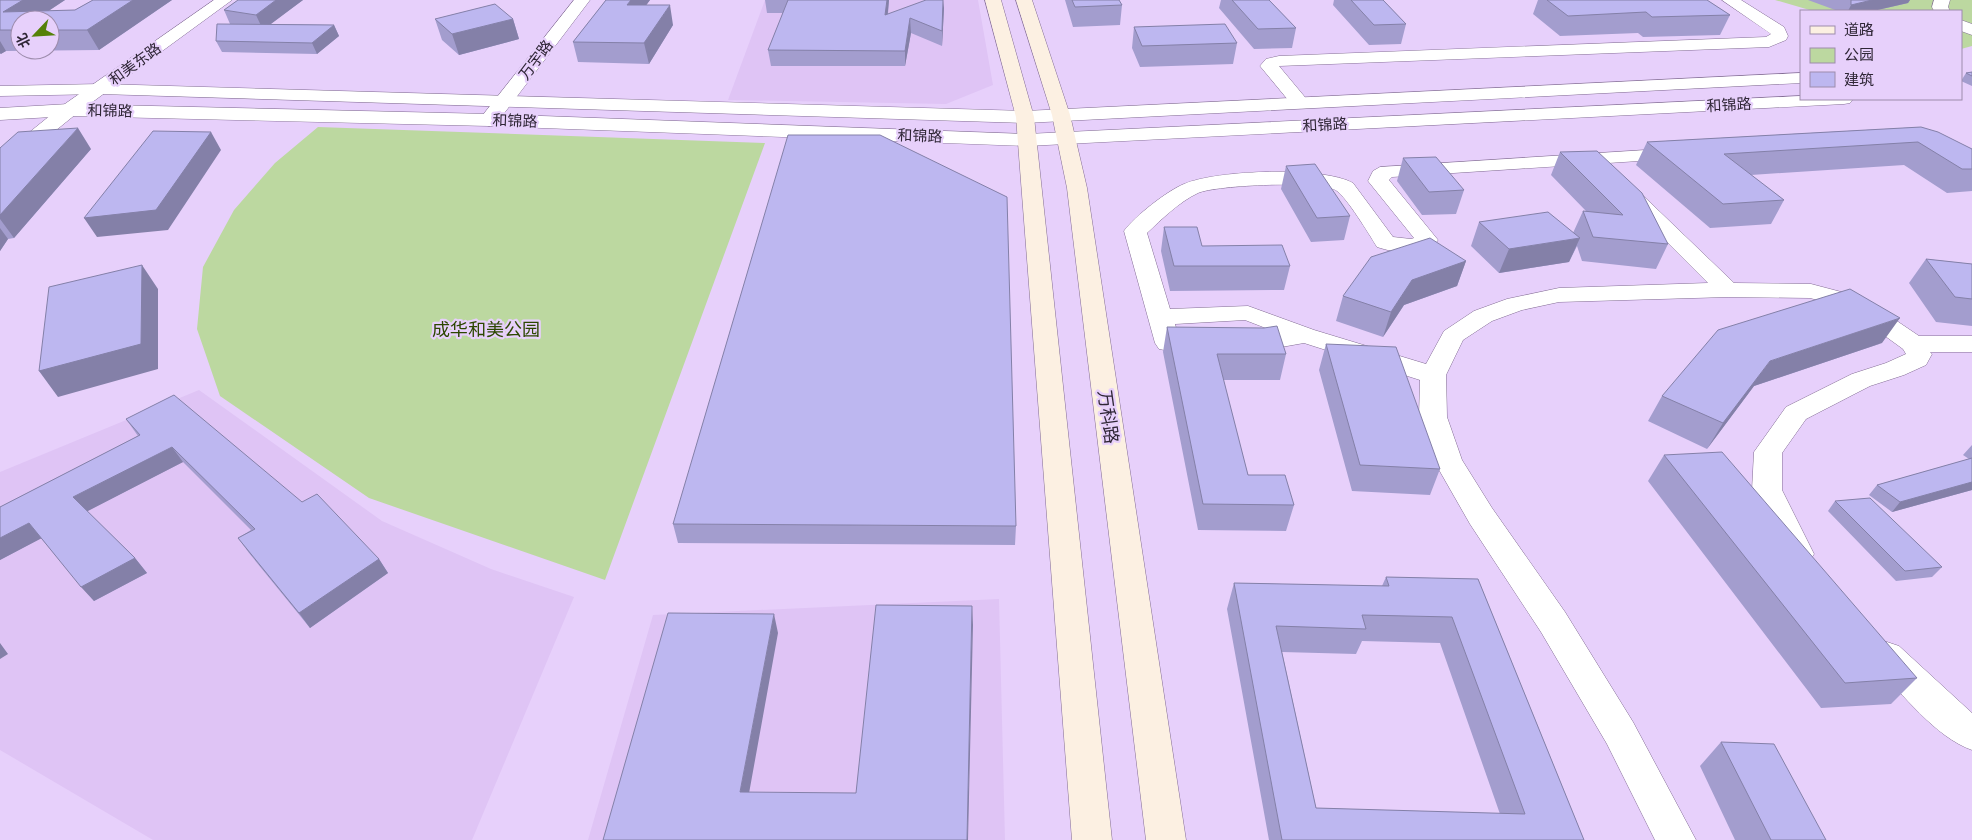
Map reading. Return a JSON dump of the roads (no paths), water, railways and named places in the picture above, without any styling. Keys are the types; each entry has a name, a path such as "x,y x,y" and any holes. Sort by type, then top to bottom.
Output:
{"main road":[{"path":"993,0 1026,129 1092,840"},
{"name":"万科路","path":"1024,0 1063,127 1077,188 1166,840"}],"street":[{"name":"和美东路","path":"0,166 69,110 224,0"},
{"name":"万宇路","path":"489,120 582,0"},
{"path":"1300,102 1269,66 1272,63 1279,61 1769,42 1780,36 1778,30 1730,0"},
{"path":"1063,127 1300,102 1799,77"},
{"path":"0,91 101,89 506,100 1026,129"},
{"name":"和锦路","path":"0,114 69,110 489,120 1026,129 1841,100"},
{"path":"1305,335 1259,342 1168,343 1135,231 1161,209 1192,188 1223,181 1327,180 1380,175 1387,171 1694,153"},
{"path":"1594,158 1728,290"},
{"path":"1327,180 1337,182 1346,187 1385,242 1394,245 1419,245 1427,240 1378,181 1380,175"},
{"path":"1676,840 1615,726 1553,622 1481,516 1448,461 1433,417 1433,375 1453,336 1483,316 1516,304 1559,294 1728,290 1811,291 1841,299 1879,320 1913,344 1919,354 1917,359 1895,369 1861,380 1796,413 1768,452 1767,490 1798,555 1816,578"},
{"path":"1160,317 1248,313 1305,335 1433,375"},
{"path":"1913,344 1972,344"},
{"path":"1867,637 1950,718 1972,734"}],"park label":[{"name":"成华和美公园","path":"486,330"}]}
